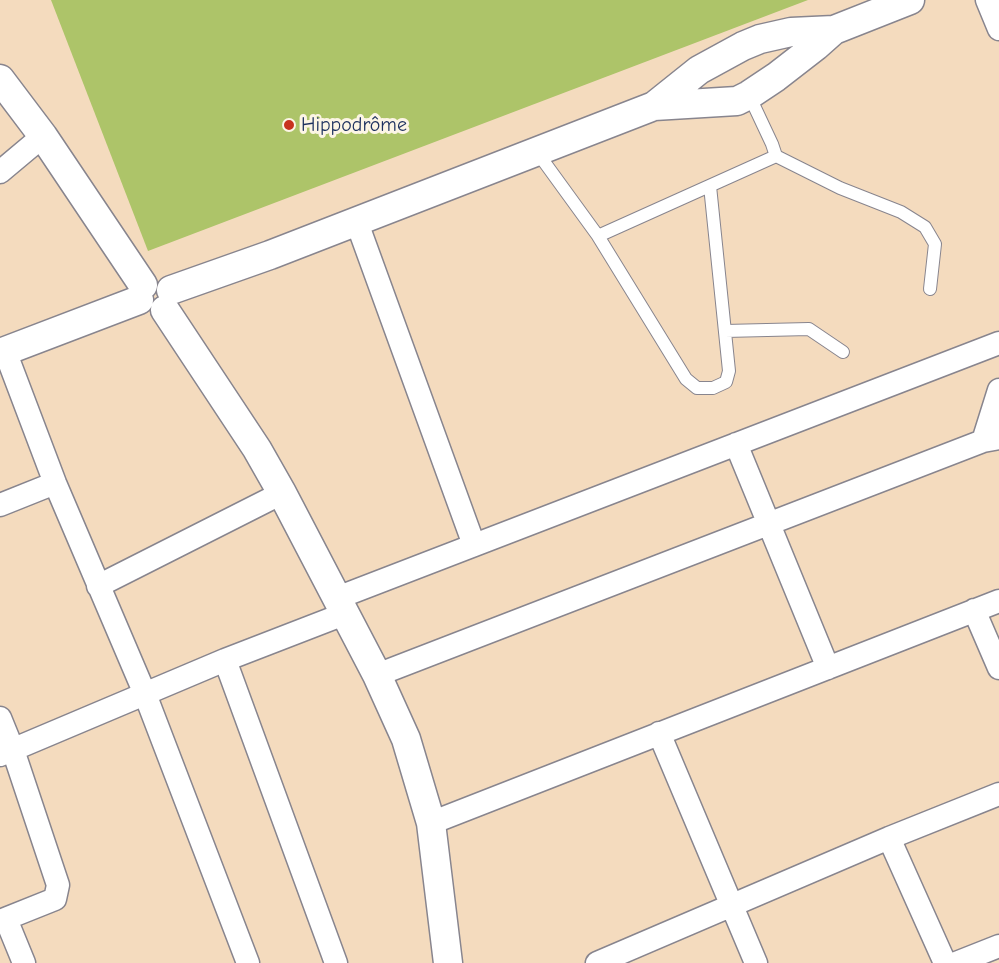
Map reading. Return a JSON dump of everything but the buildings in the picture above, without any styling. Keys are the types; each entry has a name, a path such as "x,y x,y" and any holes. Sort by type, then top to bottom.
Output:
{"street":[{"path":"654,106 699,70 743,46 760,39 791,32 834,30 910,0"},
{"path":"987,0 999,29"},
{"path":"248,963 145,694 2,352 270,255 654,106 737,101 808,53 834,30"},
{"path":"0,79 43,136 257,449 377,675 406,739 431,823 448,963"},
{"path":"0,171 43,136"},
{"path":"356,220 474,545"},
{"path":"7,752 225,660 474,545 999,343"},
{"path":"377,675 991,440 999,390"},
{"path":"736,444 828,668"},
{"path":"0,506 55,483"},
{"path":"98,586 282,493"},
{"path":"431,823 999,601"},
{"path":"974,610 999,668"},
{"path":"225,660 336,963"},
{"path":"0,718 7,752 58,885 55,899 3,920 24,963"},
{"path":"659,733 756,963"},
{"path":"601,962 889,838 999,794"},
{"path":"889,838 945,963"},
{"path":"956,963 999,946"}],"lane":[{"path":"749,95 776,156 840,188 901,212 925,227 935,244 930,289"},
{"path":"536,151 598,236 686,379 697,388 713,388 726,382 729,371 710,186"},
{"path":"598,236 776,156"},
{"path":"725,331 809,329 843,352"}],"green space":[{"name":"Hippodrôme","path":"51,0 808,0 148,251"}],"place":[{"name":"Hippodrôme","path":"289,125"}]}
